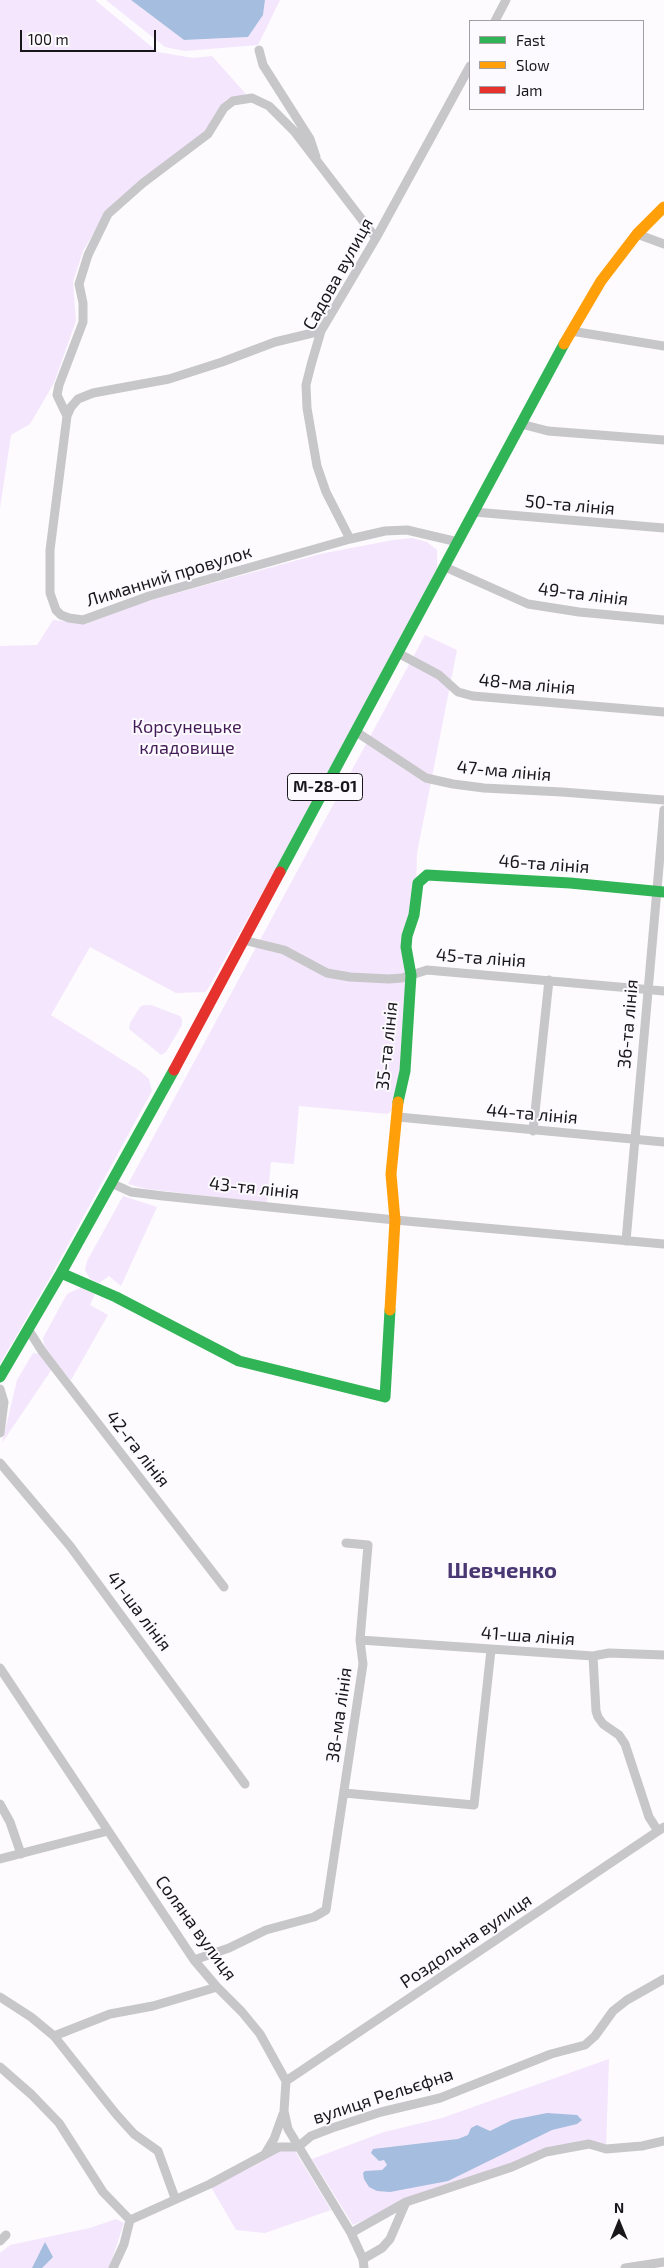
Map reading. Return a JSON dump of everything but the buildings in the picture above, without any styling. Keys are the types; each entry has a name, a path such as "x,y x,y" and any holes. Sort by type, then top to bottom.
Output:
{"main road":[{"name":"М-28-01","path":"0,1377 111,1183 571,331 601,281 637,234 664,207"},
{"name":"46-та лінія","path":"422,878 433,874 570,883 660,892"},
{"name":"35-та лінія","path":"395,1220 391,1174 398,1102 405,1071 411,975 406,947 407,936 414,916 416,889 422,878"},
{"path":"61,1273 116,1297 239,1361 385,1397 395,1220"}],"street":[{"path":"496,20 506,0"},
{"path":"259,50 263,64 310,139 317,164"},
{"name":"Садова вулиця","path":"350,539 326,492 317,466 307,408 306,385 321,331 376,238 469,68"},
{"path":"67,416 57,395 83,322 83,303 79,284 88,255 108,214 143,183 208,134 224,108 232,101 252,98 269,106 294,131 317,164 376,238"},
{"path":"637,234 664,244"},
{"path":"67,416 71,406 78,399 93,393 169,379 275,342 321,331"},
{"path":"571,331 664,346"},
{"name":"Лиманний провулок","path":"67,416 50,550 50,593 56,610 61,615 83,620 91,618 149,596 350,539 385,531 407,530 458,542"},
{"path":"521,424 548,431 664,440"},
{"name":"50-та лінія","path":"474,512 664,528"},
{"name":"49-та лінія","path":"445,567 528,604 579,612 664,620"},
{"name":"48-ма лінія","path":"398,653 439,675 458,692 473,696 664,712"},
{"name":"47-ма лінія","path":"355,731 426,778 484,788 664,800"},
{"name":"36-та лінія","path":"626,1241 647,989 660,892 664,810"},
{"name":"45-та лінія","path":"243,940 284,950 327,972 350,977 390,979 427,970 664,991"},
{"path":"533,1131 549,980"},
{"name":"44-та лінія","path":"398,1117 664,1142"},
{"name":"43-тя лінія","path":"111,1183 131,1192 163,1196 395,1220 664,1244"},
{"name":"42-га лінія","path":"28,1329 42,1351 224,1587"},
{"path":"0,1389 4,1402 0,1433"},
{"name":"41-ша лінія","path":"0,1463 70,1546 245,1784"},
{"name":"38-ма лінія","path":"194,1960 229,1948 266,1930 314,1917 326,1910 363,1664 360,1640 368,1545 346,1543"},
{"name":"41-ша лінія","path":"360,1640 593,1656 609,1653 664,1655"},
{"path":"344,1793 474,1805 491,1650"},
{"path":"593,1656 596,1711 598,1717 603,1724 619,1735 625,1744 649,1817 661,1829"},
{"name":"Соляна вулиця","path":"0,1668 194,1960 260,2034 286,2081"},
{"path":"0,1804 10,1822 21,1854"},
{"name":"Роздольна вулиця","path":"286,2081 661,1829"},
{"path":"0,1859 108,1831"},
{"name":"вулиця Рельєфна","path":"130,2220 175,2198 210,2184 279,2147 298,2147 311,2136 332,2128 381,2112 440,2098 551,2054 585,2045 595,2036 613,2011 627,2000 664,1979"},
{"path":"54,2036 110,2014 172,2001 217,1987"},
{"path":"0,1997 31,2017 54,2036 134,2134 158,2151 175,2198"},
{"path":"0,2067 32,2095 59,2123 104,2192 130,2220 124,2244 113,2268"},
{"path":"265,2154 274,2139 284,2111 286,2081"},
{"path":"284,2111 288,2129 351,2233 363,2263 390,2240 406,2202"},
{"path":"351,2233 406,2202 512,2167 546,2152 588,2144 606,2149 642,2146 664,2141"},
{"path":"625,2268 664,2262"}],"green space":[{"path":"0,0 95,0 158,52 193,58 212,56 246,94 226,100 205,134 106,212 83,251 73,282 76,321 54,383 30,424 11,435 0,508"},
{"path":"106,0 131,0 184,40 248,37 263,15 265,0 280,0 258,45 185,51 165,47"},
{"name":"Корсунецьке кладовище","path":"412,538 427,542 437,550 437,568 315,800 206,992 176,993 90,947 51,1015 140,1071 149,1079 152,1091 52,1274 0,1364 0,646 37,645 53,620 86,624 140,603 320,554"},
{"path":"425,635 457,650 417,853 416,889 398,1103 388,1114 299,1106 294,1164 271,1162 267,1203 147,1189 128,1184"},
{"path":"151,1005 180,1016 182,1019 182,1025 166,1052 161,1055 129,1029 130,1023 140,1007"},
{"path":"123,1196 157,1207 121,1286 109,1276 99,1283 90,1279 85,1270 87,1261"},
{"path":"82,1287 95,1294 90,1305 108,1315 71,1380 45,1349 43,1338 67,1294"},
{"path":"33,1353 40,1354 52,1369 2,1443 17,1380"},
{"path":"609,2059 606,2149 588,2144 546,2152 406,2202 353,2225 312,2159 384,2132 442,2118"},
{"path":"280,2151 295,2151 331,2210 265,2233 236,2230 211,2187"},
{"path":"116,2219 124,2223 109,2268 0,2268 0,2253 10,2245 90,2228"}],"water":[{"path":"131,0 265,0 263,15 248,37 184,40"},
{"path":"547,2113 577,2115 582,2120 577,2124 552,2130 448,2181 390,2192 377,2191 369,2187 364,2179 363,2173 365,2171 382,2170 387,2165 384,2160 379,2161 371,2153 373,2149 458,2139 468,2135 471,2128 477,2125 490,2131 512,2120"},
{"path":"45,2242 53,2257 42,2268 32,2268"}],"traffic: fast":[{"path":"280,872 564,344"},
{"path":"398,1102 405,1071 411,975 406,947 407,936 414,915 418,883 427,875 570,883 664,892"},
{"path":"0,1377 61,1273 174,1070"},
{"path":"61,1273 116,1297 239,1361 385,1397 390,1310"}],"traffic: slow":[{"path":"564,344 601,281 637,234 664,207"},
{"path":"390,1310 395,1220 391,1174 398,1102"}],"traffic: jam":[{"path":"174,1070 280,872"}],"district":[{"name":"Шевченко","path":"502,1571"}]}
